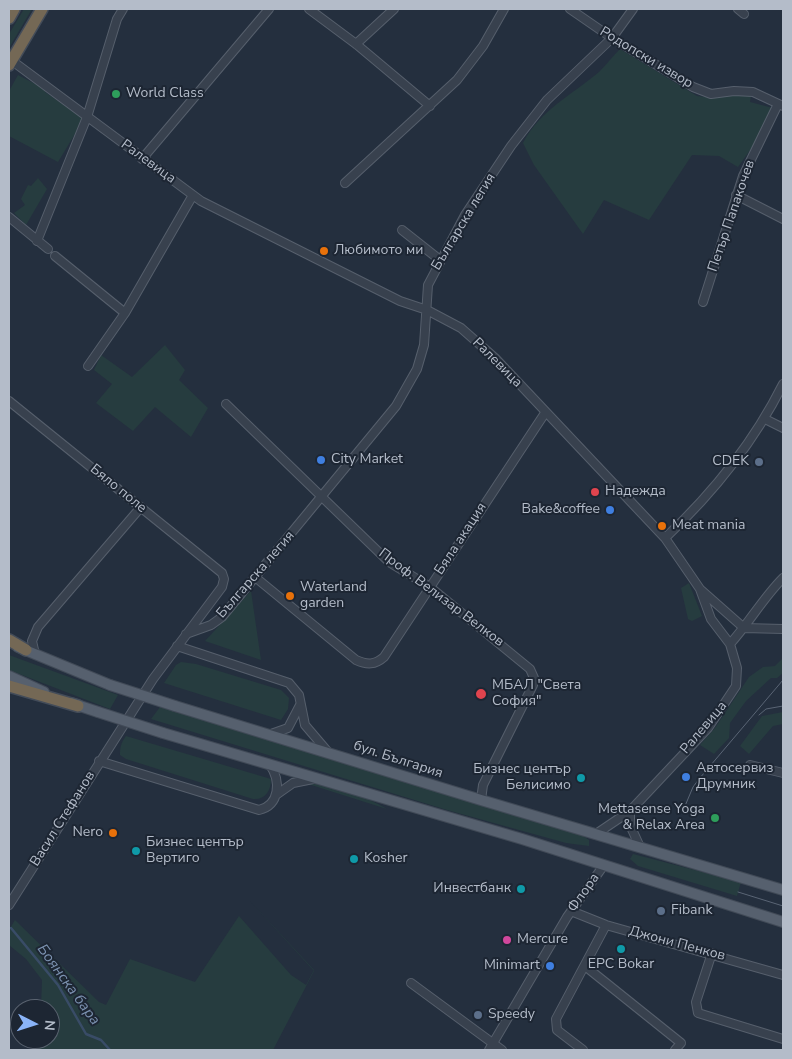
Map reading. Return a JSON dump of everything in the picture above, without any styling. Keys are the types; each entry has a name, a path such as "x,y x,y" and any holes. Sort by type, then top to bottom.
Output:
{"highway":[{"path":"9,18 14,9"},
{"path":"10,62 42,9"},
{"path":"9,641 30,652"},
{"path":"9,686 78,706"}],"main road":[{"name":"бул. България","path":"30,652 110,685 175,706 783,890"},
{"path":"9,676 78,706 313,778 522,839 783,922"}],"street":[{"path":"37,241 87,118 117,19 123,9"},
{"path":"142,159 269,9"},
{"path":"309,9 356,44 430,106"},
{"path":"356,44 394,9"},
{"path":"345,183 430,106 462,74 483,46 504,9"},
{"name":"Родопски извор","path":"570,9 677,79 707,93 748,91 760,94 781,105"},
{"name":"Българска легия","path":"186,634 211,625 222,616 322,495 384,424 404,394 418,366 424,345 428,285 465,215 511,146 547,100 612,38 633,9"},
{"name":"Ралевица","path":"10,62 194,195 233,218 293,246 391,297 426,310 461,328 495,358 665,538 700,589 711,619 730,644 737,668 736,686 708,728 630,810 596,834"},
{"name":"Петър Папакочев","path":"703,302 743,176 781,105"},
{"path":"88,366 125,313 194,195"},
{"path":"736,195 783,219"},
{"path":"9,217 48,250"},
{"path":"402,230 440,260"},
{"path":"55,256 125,313"},
{"path":"665,538 696,509 765,419 783,384"},
{"name":"Бяло поле","path":"9,401 222,572 224,579"},
{"name":"Проф. Велизар Велков","path":"226,404 389,562 430,587 524,662 534,678 529,694 483,785 481,800"},
{"name":"Бяла акация","path":"255,577 356,660 372,664 384,657 545,412"},
{"path":"765,419 783,428"},
{"path":"30,652 33,633 141,507"},
{"path":"730,644 783,578"},
{"name":"Българска легия","path":"153,679 222,587 224,579"},
{"path":"700,589 744,628 783,629"},
{"path":"177,646 288,683 297,690 305,724 310,734 328,752"},
{"name":"Васил Стефанов","path":"9,905 153,679"},
{"path":"271,734 288,728 293,722 301,704"},
{"path":"100,761 254,810 269,806 276,795 293,783 313,778"},
{"path":"270,765 277,778 276,795"},
{"path":"750,765 783,773"},
{"path":"630,810 630,826 640,847"},
{"name":"Флора","path":"492,1047 571,911 604,865"},
{"name":"Джони Пенков","path":"571,911 606,924 783,974"},
{"path":"583,1050 557,1030 556,1019 606,924"},
{"path":"712,953 696,1002 698,1013 783,1039"},
{"path":"585,966 681,1043 675,1050"},
{"path":"411,983 492,1047 502,1050"}],"green space":[{"path":"24,9 32,9 9,48 9,34"},
{"path":"620,49 697,96 751,95 750,102 773,108 758,139 738,167 719,156 692,155 649,220 604,200 583,234 534,165 523,143 547,112 599,72"},
{"path":"18,75 45,89 45,92 84,119 58,162 9,136 9,91"},
{"path":"38,178 47,189 26,225 14,213 25,205 21,199 28,185 31,186"},
{"path":"165,345 185,370 179,380 208,408 191,437 155,407 133,431 96,403 112,384 94,370 101,355 132,377"},
{"path":"689,583 702,616 692,621 688,619 681,588"},
{"path":"251,591 261,660 205,641"},
{"path":"9,655 118,695 110,709 9,670"},
{"path":"783,658 783,673 777,678 771,678 746,701 730,723 729,738 714,754 700,745 715,728 749,677 763,667 775,666"},
{"path":"181,662 196,664 281,690 289,698 288,709 281,720 164,683 176,665"},
{"path":"160,707 580,834 589,840 589,846 566,843 447,810 151,719"},
{"path":"783,712 783,724 773,726 749,754 740,746 762,716"},
{"path":"126,736 271,779 270,787 264,796 253,799 126,759 120,755 121,745"},
{"path":"305,783 348,791 387,809"},
{"path":"633,854 741,882 737,896 638,866 630,859"},
{"path":"250,901 314,970 314,971"},
{"path":"239,916 291,975 306,985 314,971 273,1050 39,1050 60,1049 60,999 41,999 42,980 26,959 9,945 9,930 15,920 99,1002 106,1005 130,959 195,982"}],"waterway":[{"name":"Боянска бара","path":"11,928 58,985 86,1034 101,1040 110,1050"}],"tram line":[{"path":"685,806 693,787 699,779 783,680"},
{"path":"759,715 766,709 783,706"},
{"path":"738,892 783,906"}],"place":[{"name":"World Class","path":"116,94"},
{"name":"Любимото ми","path":"324,251"},
{"name":"City Market","path":"321,460"},
{"name":"CDEK","path":"759,462"},
{"name":"Надежда","path":"595,492"},
{"name":"Bake&coffee","path":"610,510"},
{"name":"Meat mania","path":"662,526"},
{"name":"Waterland garden","path":"290,596"},
{"name":"МБАЛ \"Света София\"","path":"481,694"},
{"name":"Автосервиз Друмник","path":"686,777"},
{"name":"Бизнес център Белисимо","path":"581,778"},
{"name":"Mettasense Yoga & Relax Area","path":"715,818"},
{"name":"Nero","path":"113,833"},
{"name":"Бизнес център Вертиго","path":"136,851"},
{"name":"Kosher","path":"354,859"},
{"name":"Инвестбанк","path":"521,889"},
{"name":"Fibank","path":"661,911"},
{"name":"Mercure","path":"507,940"},
{"name":"EPC Bokar","path":"621,949"},
{"name":"Minimart","path":"550,966"},
{"name":"Speedy","path":"478,1015"}]}
